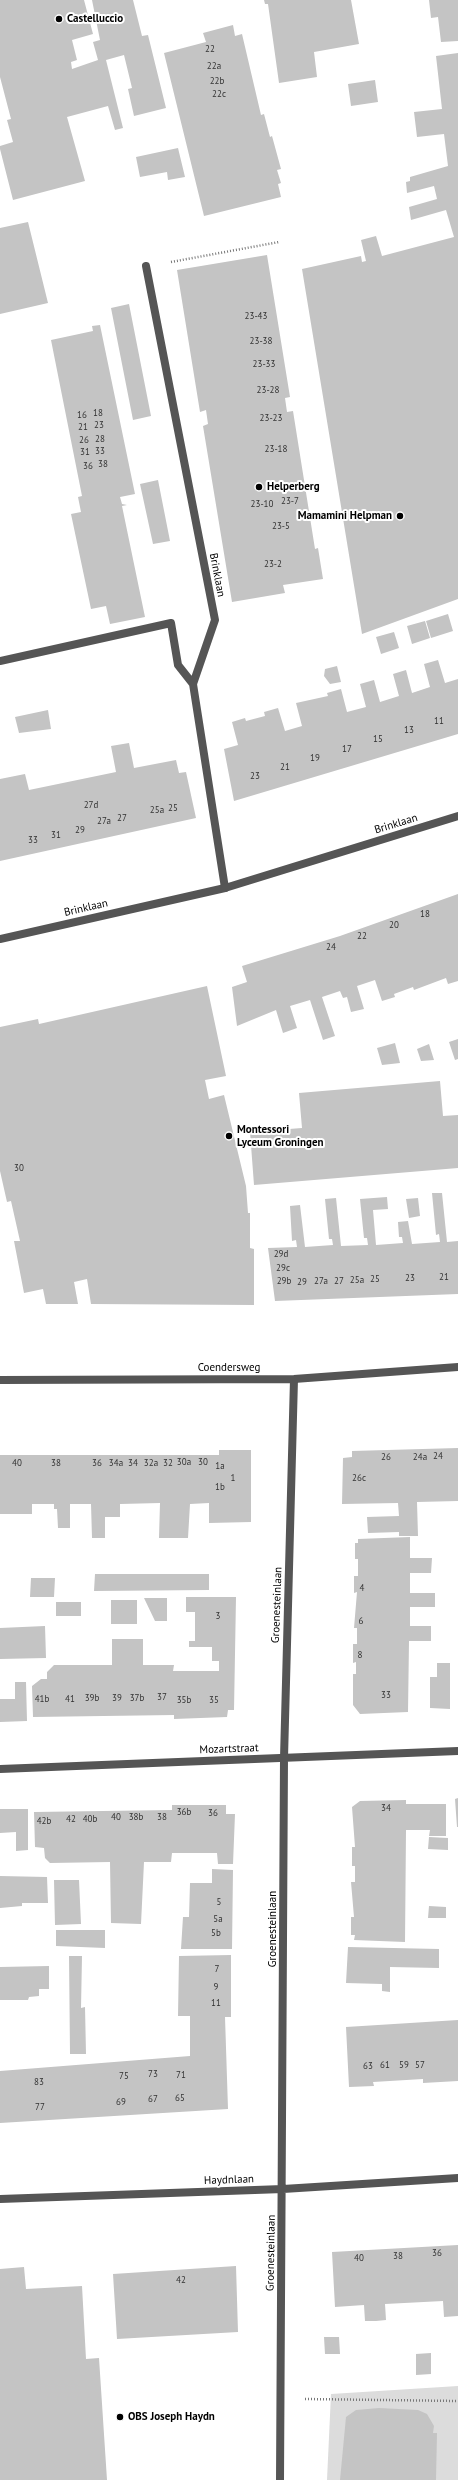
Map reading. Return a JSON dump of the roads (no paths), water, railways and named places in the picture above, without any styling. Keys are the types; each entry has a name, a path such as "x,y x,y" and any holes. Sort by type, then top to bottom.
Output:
{"street":[{"name":"Brinklaan","path":"146,266 215,620 193,684 224,888"},
{"path":"0,661 171,623 178,665 193,684"},
{"name":"Brinklaan","path":"0,939 224,888 458,816"},
{"name":"Coendersweg","path":"0,1380 294,1379 458,1367"},
{"name":"Groenesteinlaan","path":"280,2480 283,2189 284,1758 294,1379"},
{"name":"Mozartstraat","path":"0,1769 458,1751"},
{"name":"Haydnlaan","path":"0,2199 283,2189 458,2178"}],"place":[{"name":"Castelluccio","path":"59,19"},
{"name":"Helperberg","path":"259,487"},
{"name":"Mamamini Helpman","path":"400,516"},
{"name":"Montessori Lyceum Groningen","path":"229,1136"},
{"name":"OBS Joseph Haydn","path":"120,2417"}]}
